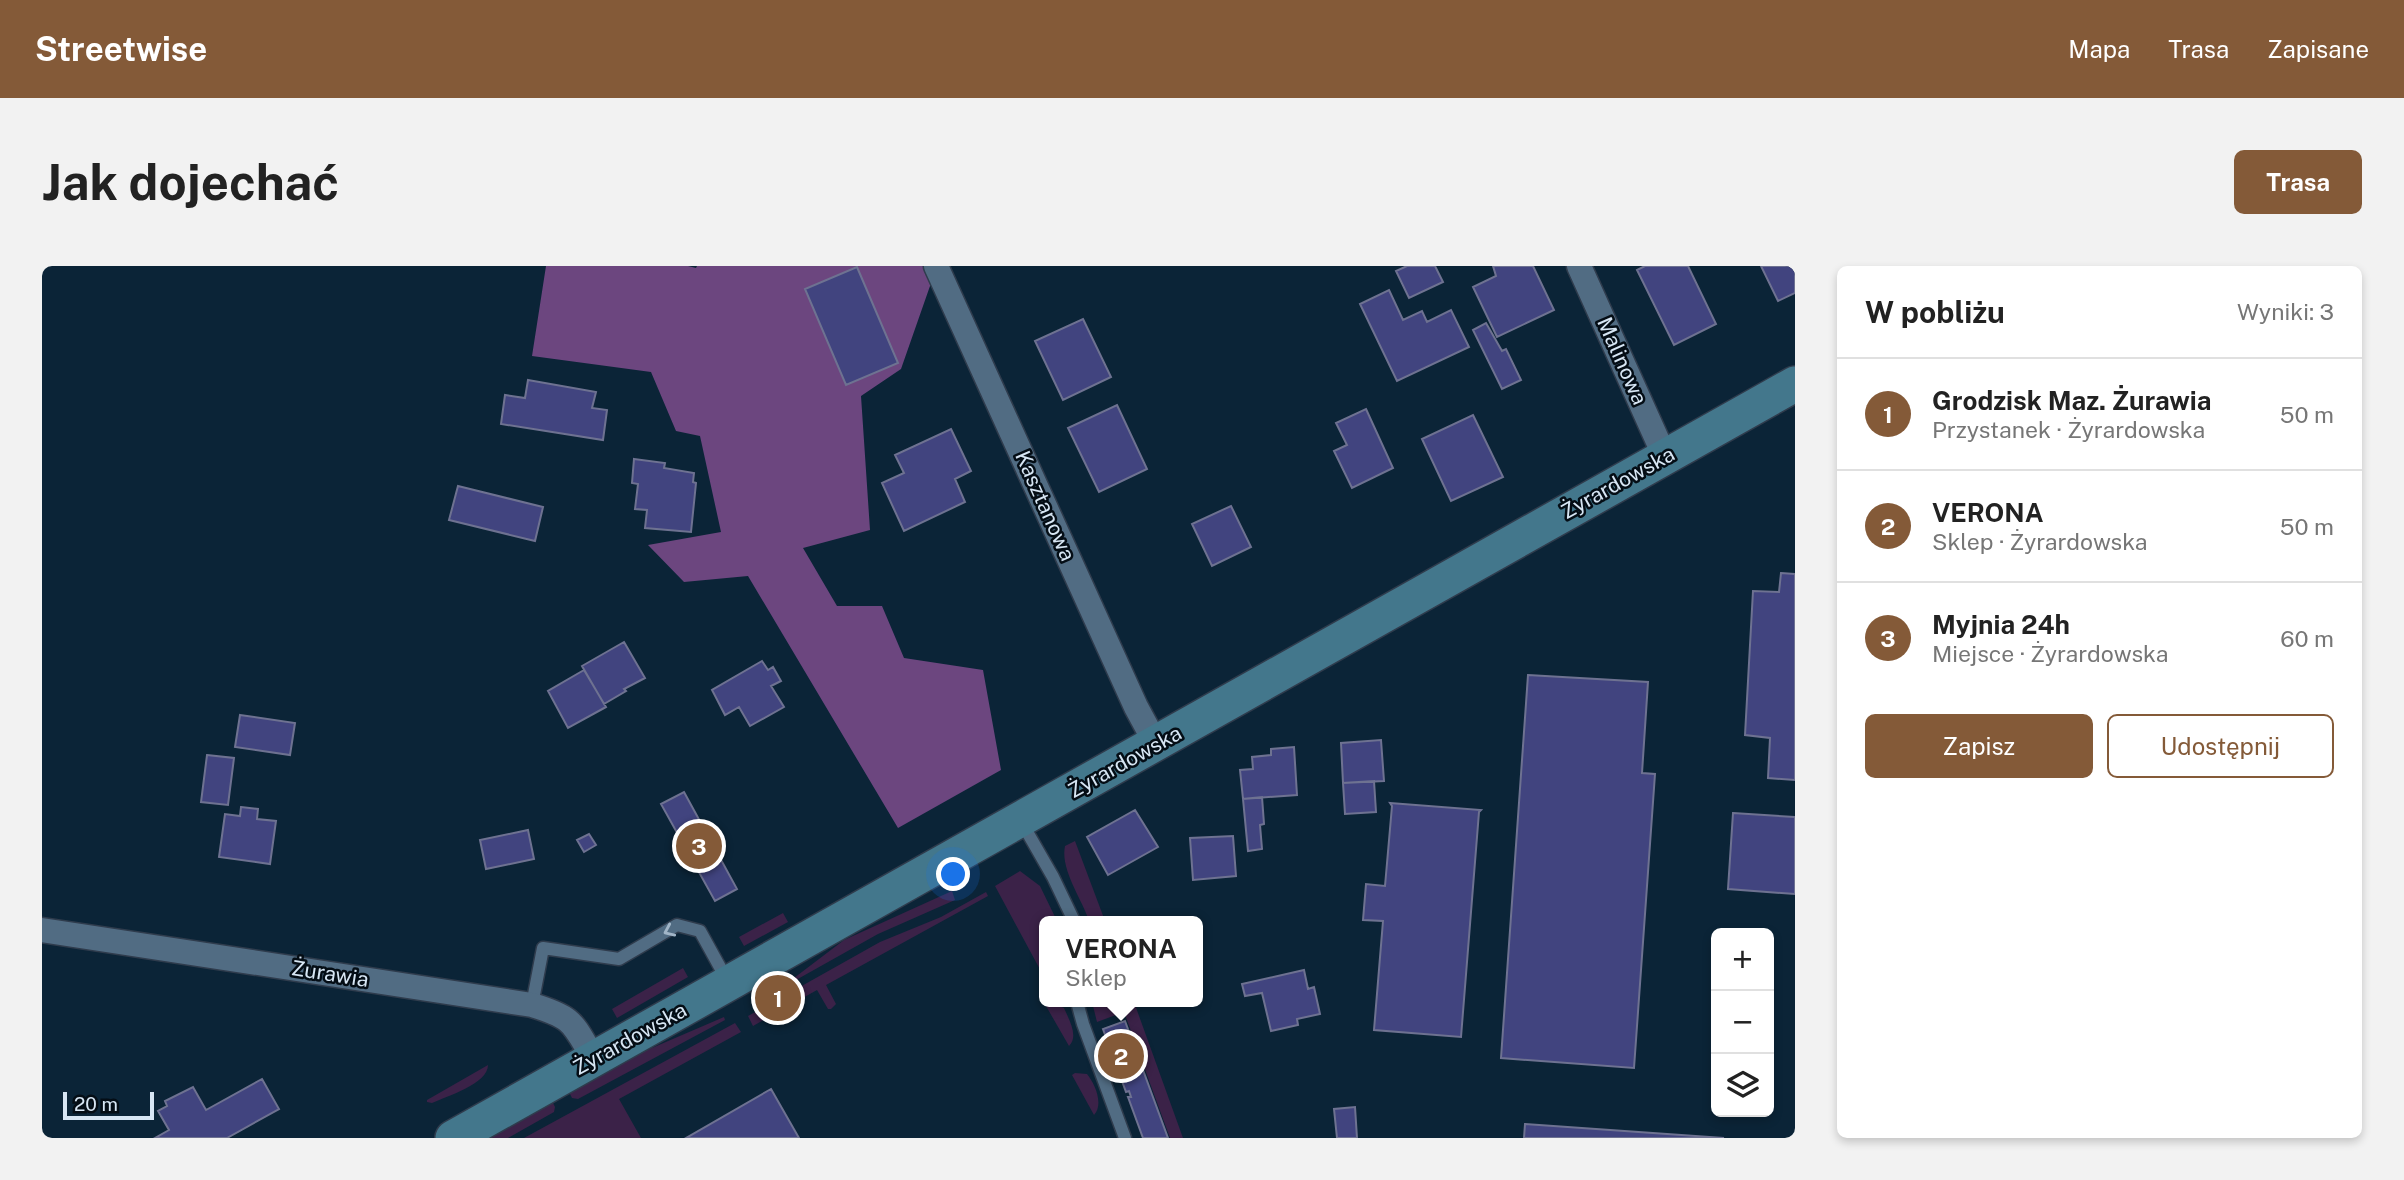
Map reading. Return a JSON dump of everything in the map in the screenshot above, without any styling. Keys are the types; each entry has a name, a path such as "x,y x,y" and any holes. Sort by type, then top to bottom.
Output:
{"main road":[{"name":"Żyrardowska","path":"453,1138 1795,384"}],"street":[{"name":"Kasztanowa","path":"936,266 1136,707 1156,744"},
{"name":"Malinowa","path":"1579,266 1665,457"},
{"name":"Żurawia","path":"42,930 532,1005 558,1013 572,1022 594,1059"}],"lane":[{"path":"1021,820 1072,916"},
{"path":"532,1005 543,948 619,958 677,925 700,931 729,983"},
{"path":"1078,1007 1125,1138"}],"shaded area":[{"path":"546,266 937,266 901,369 861,396 870,530 803,548 837,606 882,606 904,658 983,670 1001,770 898,828 748,576 684,582 648,545 721,532 700,436 676,431 651,372 532,356"},
{"path":"1075,841 1103,916 1087,916 1066,865 1065,846"},
{"path":"1020,871 1040,886 1055,916 1039,916 1039,968 995,886"},
{"path":"952,891 955,900 878,934 796,980 794,978 844,940"},
{"path":"986,892 988,896 826,985 836,1004 831,1009 828,1009 817,990 753,1026 748,1016 880,942 941,917"},
{"path":"783,913 788,922 744,946 739,937"},
{"path":"683,968 688,977 617,1018 612,1009"},
{"path":"1047,1007 1064,1008 1072,1028 1073,1038 1069,1046"},
{"path":"1093,1007 1136,1007 1183,1138 1170,1138 1124,1012 1097,1022"},
{"path":"724,1017 725,1020 578,1099 572,1098 568,1090 624,1060"},
{"path":"735,1023 741,1032 619,1099 641,1138 524,1138"},
{"path":"488,1065 486,1072 474,1084 432,1103 427,1102 427,1100"},
{"path":"1087,1074 1093,1083 1098,1100 1094,1115 1072,1075"},
{"path":"551,1099 554,1112 508,1138 482,1138"}],"building":[{"path":"1407,266 1435,266 1443,282 1409,298 1396,271"},
{"path":"1493,266 1533,266 1554,310 1497,337 1473,287 1496,276"},
{"path":"1645,266 1688,266 1716,324 1674,345 1637,270"},
{"path":"1761,266 1795,266 1795,293 1778,301"},
{"path":"857,267 898,363 846,385 805,289"},
{"path":"1389,290 1403,320 1422,311 1427,322 1451,310 1469,347 1397,381 1360,304"},
{"path":"1083,319 1111,377 1063,400 1035,341"},
{"path":"1486,323 1502,351 1506,349 1521,380 1502,389 1473,330"},
{"path":"528,380 596,392 592,408 607,410 603,440 501,424 505,395 525,398"},
{"path":"1117,405 1147,469 1099,492 1068,428"},
{"path":"1366,409 1393,468 1352,488 1334,451 1347,445 1336,423"},
{"path":"1473,415 1503,477 1451,501 1422,439"},
{"path":"951,429 971,471 955,479 965,502 904,531 882,483 904,473 895,455"},
{"path":"634,459 665,463 664,468 694,473 693,482 696,483 691,532 645,528 647,510 635,509 638,484 632,483"},
{"path":"458,486 543,507 535,541 449,520"},
{"path":"1231,506 1251,547 1212,566 1192,524"},
{"path":"1781,573 1795,574 1795,780 1768,778 1770,738 1745,735 1753,591 1779,592"},
{"path":"624,642 645,678 604,704 582,666"},
{"path":"762,661 768,670 773,667 781,681 771,686 784,707 750,726 739,707 725,715 712,690"},
{"path":"584,670 606,707 568,728 548,691"},
{"path":"1528,675 1648,682 1642,773 1655,774 1634,1068 1501,1058"},
{"path":"240,715 295,723 290,755 235,747"},
{"path":"1381,740 1384,781 1343,783 1341,743"},
{"path":"1294,747 1297,795 1243,799 1240,770 1253,769 1252,757 1271,755 1271,749"},
{"path":"207,755 234,758 228,805 201,802"},
{"path":"1374,781 1376,812 1345,814 1343,783"},
{"path":"684,792 737,889 715,901 661,804"},
{"path":"1262,797 1262,849 1248,851 1243,799"},
{"path":"1390,803 1481,810 1461,1037 1374,1030 1383,921 1363,920 1366,884 1385,886 1392,806"},
{"path":"241,807 258,809 257,819 276,821 270,864 219,857 225,814 240,816"},
{"path":"1135,810 1158,847 1108,875 1087,837"},
{"path":"1733,813 1795,817 1795,894 1728,889"},
{"path":"528,830 534,859 486,869 480,840"},
{"path":"589,834 596,845 584,852 577,840"},
{"path":"1233,836 1236,876 1193,880 1190,838"},
{"path":"1304,970 1308,989 1314,987 1320,1014 1297,1019 1298,1025 1271,1031 1262,993 1245,996 1242,984"},
{"path":"1125,1021 1168,1138 1143,1138 1128,1097 1131,1097 1129,1091 1126,1092 1103,1029"},
{"path":"262,1079 279,1109 227,1138 155,1138 169,1130 158,1111 167,1106 165,1101 193,1087 206,1110"},
{"path":"771,1089 799,1138 686,1138"},
{"path":"1355,1107 1357,1138 1337,1138 1334,1109"},
{"path":"1525,1124 1724,1138 1524,1138"}],"place":[{"name":"Myjnia 24h","path":"699,846"},
{"name":"Grodzisk Maz. Żurawia","path":"778,998"},
{"name":"VERONA","path":"1121,1056"}]}
